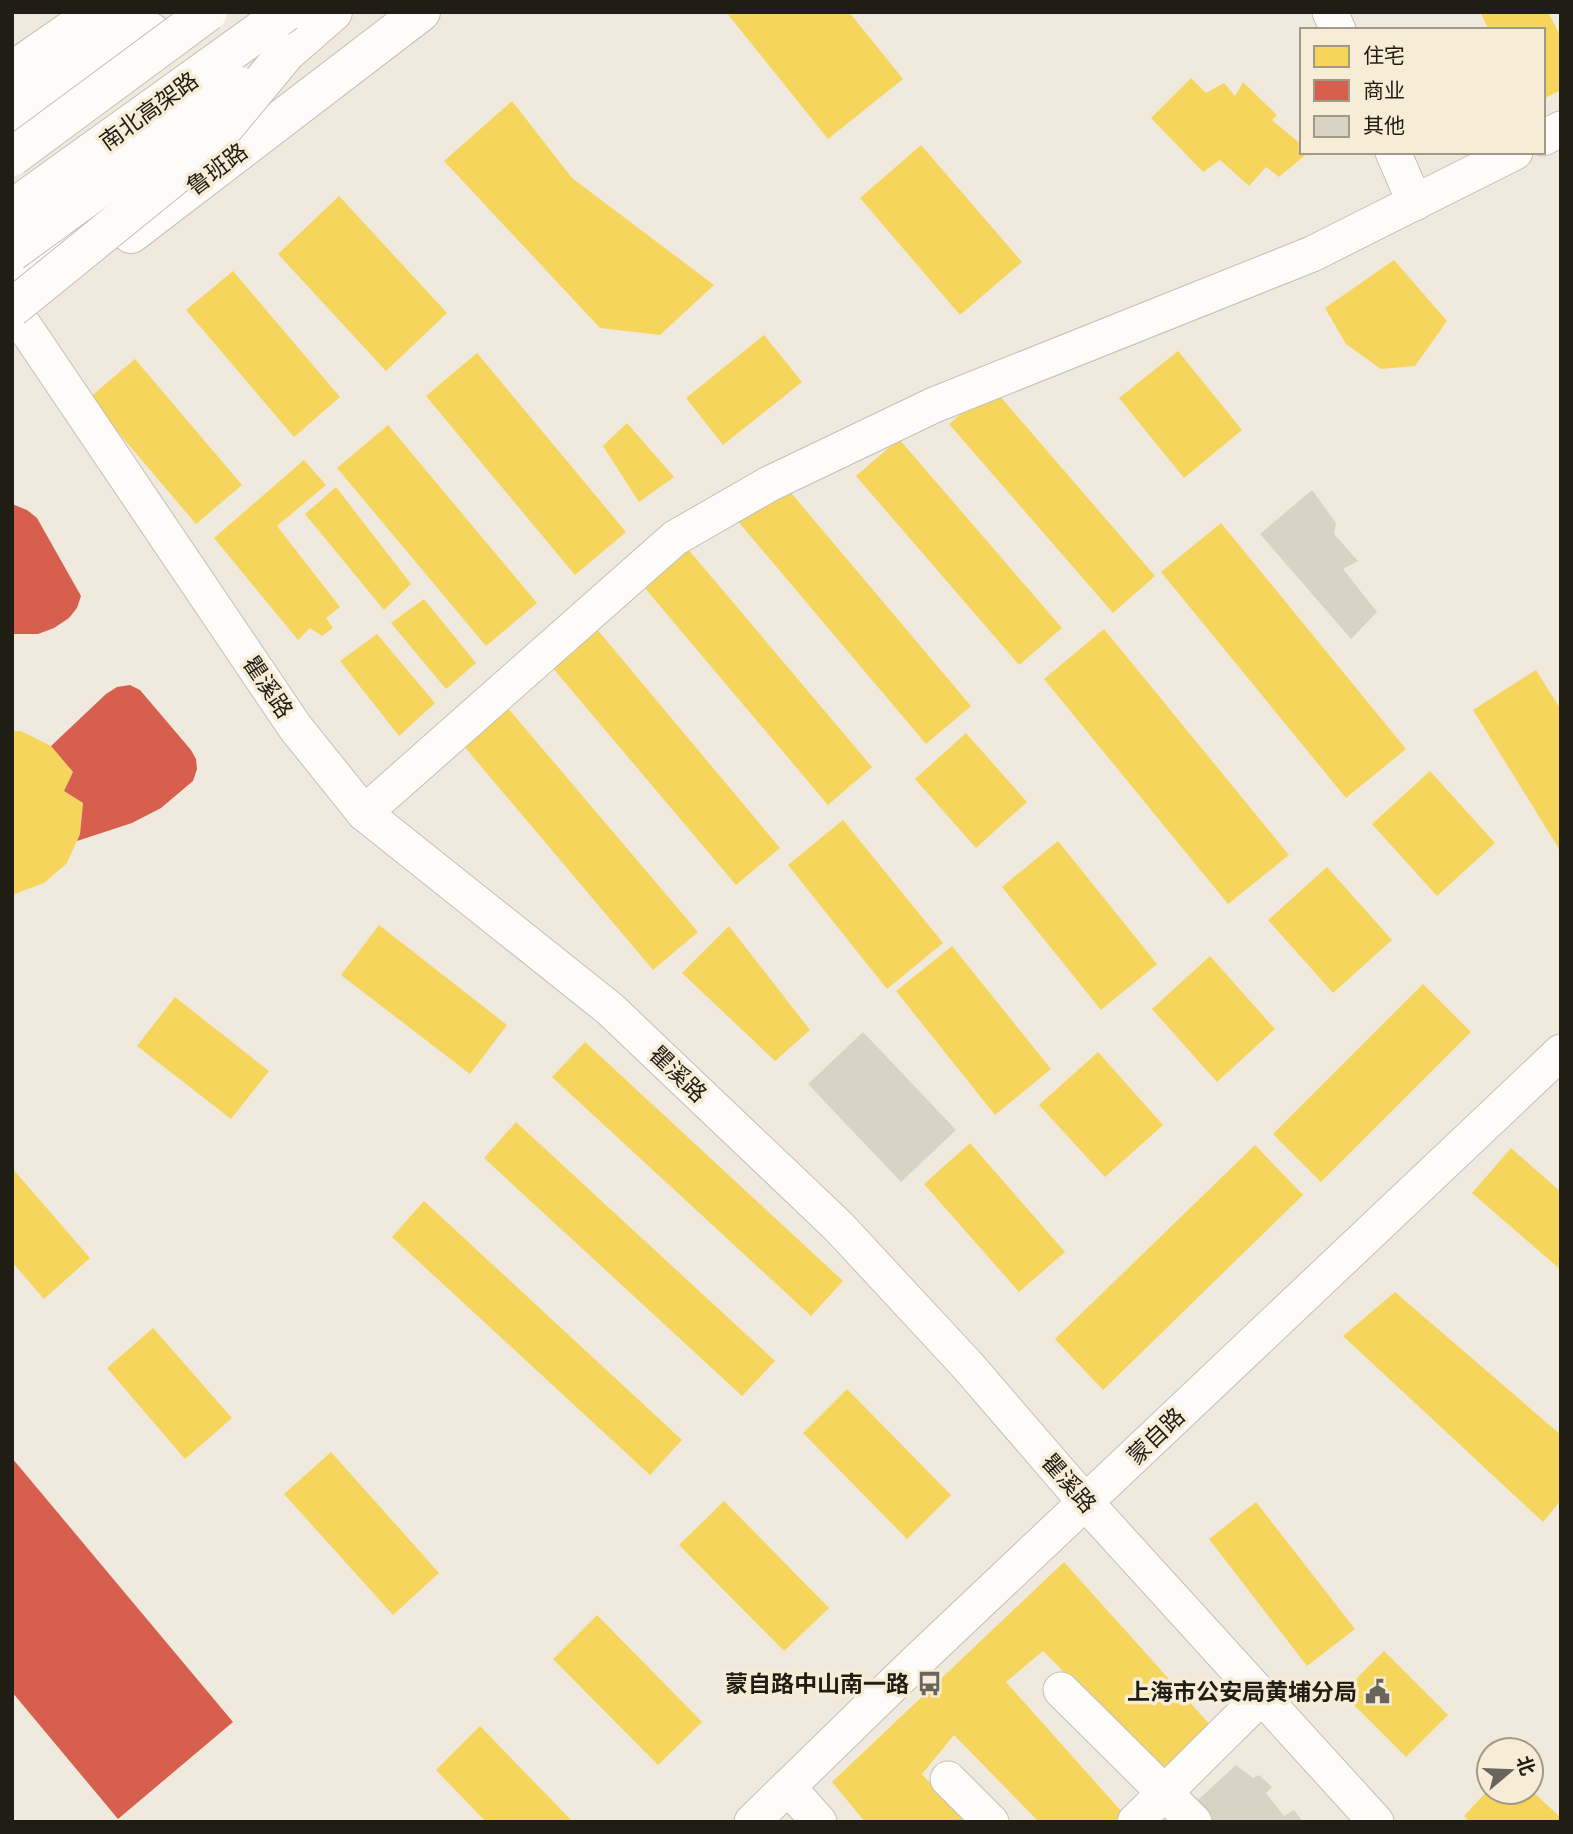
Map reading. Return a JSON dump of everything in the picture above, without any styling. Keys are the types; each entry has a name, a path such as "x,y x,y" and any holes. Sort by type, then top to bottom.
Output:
{"main road":[{"path":"12,71 97,12"},
{"path":"12,100 132,12"},
{"path":"12,130 178,12"},
{"name":"南北高架路","path":"12,157 208,12"},
{"name":"南北高架路","path":"12,209 286,12"},
{"path":"12,252 286,53 333,12"},
{"name":"鲁班路","path":"12,281 349,12"},
{"name":"鲁班路","path":"14,314 421,12"},
{"path":"14,314 204,152 286,53"}],"street":[{"path":"1330,12 1337,28"},
{"path":"1545,137 1561,129"},
{"path":"1394,154 1415,203"},
{"path":"364,813 675,538 769,484 934,405 1312,254 1511,154"},
{"name":"瞿溪路","path":"14,314 295,727 364,813 610,1009 829,1217 968,1366 1086,1503 1376,1822"},
{"name":"蒙自路","path":"752,1822 911,1667 1561,1052"},
{"path":"1061,1690 1194,1822"},
{"path":"1135,1822 1261,1697"},
{"path":"948,1779 991,1822"},
{"path":"788,1787 818,1822"}],"building: 住宅":[{"path":"726,12 849,12 903,79 828,139"},
{"path":"1480,12 1548,12 1561,37 1561,90 1545,98 1545,28 1488,28"},
{"path":"1191,78 1206,93 1224,83 1235,96 1243,82 1277,115 1272,120 1300,143 1300,154 1307,154 1279,177 1266,167 1249,186 1220,160 1203,172 1151,118"},
{"path":"512,101 572,178 714,285 660,335 600,328 444,161"},
{"path":"921,145 1022,262 960,315 860,198"},
{"path":"339,196 447,313 386,371 278,254"},
{"path":"1394,260 1447,321 1415,366 1381,369 1346,344 1325,308"},
{"path":"233,271 340,397 294,437 186,310"},
{"path":"764,335 802,382 723,445 686,398"},
{"path":"1178,351 1242,430 1184,478 1119,398"},
{"path":"477,353 626,532 575,575 426,396"},
{"path":"135,359 242,485 196,524 89,398"},
{"path":"992,387 1155,576 1113,613 949,424"},
{"path":"627,423 674,477 639,502 603,446"},
{"path":"388,425 537,603 486,646 337,468"},
{"path":"899,439 1062,628 1019,665 856,476"},
{"path":"304,460 326,485 277,526 340,607 326,618 333,628 322,636 310,628 298,640 214,538"},
{"path":"781,481 971,706 926,744 736,519"},
{"path":"336,487 411,584 384,610 305,514"},
{"path":"1221,523 1406,749 1346,798 1161,572"},
{"path":"682,542 872,767 828,805 638,580"},
{"path":"424,599 476,663 446,689 391,623"},
{"path":"591,622 780,848 736,885 546,660"},
{"path":"1104,629 1289,855 1228,904 1044,679"},
{"path":"377,634 435,703 399,736 340,661"},
{"path":"1536,670 1561,710 1561,852 1473,710"},
{"path":"507,707 698,932 653,970 463,745"},
{"path":"12,731 21,731 51,746 73,772 64,791 83,803 80,834 67,863 44,883 12,895"},
{"path":"966,733 1027,802 976,848 915,779"},
{"path":"1430,771 1495,843 1437,896 1372,824"},
{"path":"843,820 943,943 887,989 788,865"},
{"path":"1058,841 1157,964 1101,1010 1002,887"},
{"path":"1327,867 1392,940 1333,993 1268,920"},
{"path":"379,925 507,1025 470,1074 341,975"},
{"path":"729,926 810,1030 775,1061 682,973"},
{"path":"952,946 1051,1069 995,1115 896,991"},
{"path":"1210,956 1275,1029 1217,1082 1152,1009"},
{"path":"1423,984 1471,1032 1321,1182 1273,1134"},
{"path":"175,997 269,1071 231,1119 137,1046"},
{"path":"585,1042 843,1281 811,1316 552,1077"},
{"path":"1098,1052 1163,1125 1105,1177 1039,1105"},
{"path":"516,1122 775,1361 742,1396 484,1158"},
{"path":"970,1143 1065,1252 1019,1292 924,1184"},
{"path":"1255,1145 1303,1195 1103,1390 1055,1339"},
{"path":"1511,1148 1561,1192 1561,1270 1472,1193"},
{"path":"12,1168 90,1258 44,1299 12,1262"},
{"path":"424,1201 682,1440 650,1475 392,1237"},
{"path":"1395,1292 1561,1435 1561,1500 1543,1522 1343,1336"},
{"path":"153,1328 232,1418 185,1459 107,1368"},
{"path":"847,1389 951,1495 907,1539 803,1433"},
{"path":"331,1452 439,1573 393,1615 284,1494"},
{"path":"724,1501 829,1608 784,1651 679,1545"},
{"path":"1256,1502 1355,1629 1307,1666 1209,1539"},
{"path":"1064,1562 1212,1727 1171,1780 1043,1651 1006,1682 1122,1812 1115,1822 1039,1822 954,1735 922,1774 964,1822 865,1822 832,1782"},
{"path":"597,1615 702,1722 658,1765 553,1659"},
{"path":"1384,1651 1448,1715 1406,1757 1342,1693"},
{"path":"480,1726 573,1822 486,1822 436,1770"},
{"path":"1545,1803 1561,1818 1561,1822 1470,1822 1464,1816 1475,1804 1545,1806"}],"building: 商业":[{"path":"12,504 37,518 81,596 77,608 69,618 38,634 12,634"},
{"path":"130,685 140,690 191,750 197,769 193,781 161,808 132,823 77,841 83,803 64,791 73,772 51,746 106,694 117,687"},
{"path":"12,1458 233,1722 118,1819 12,1692"}],"building: 其他":[{"path":"1312,490 1336,523 1334,534 1358,561 1343,569 1377,612 1351,639 1260,534"},
{"path":"863,1032 956,1130 901,1182 808,1084"},
{"path":"1236,1765 1253,1778 1259,1775 1272,1787 1266,1793 1284,1816 1294,1810 1303,1822 1200,1822 1188,1809"}],"place":[{"name":"蒙自路中山南一路","path":"929,1684"},
{"name":"上海市公安局黄埔分局","path":"1377,1692"}]}
